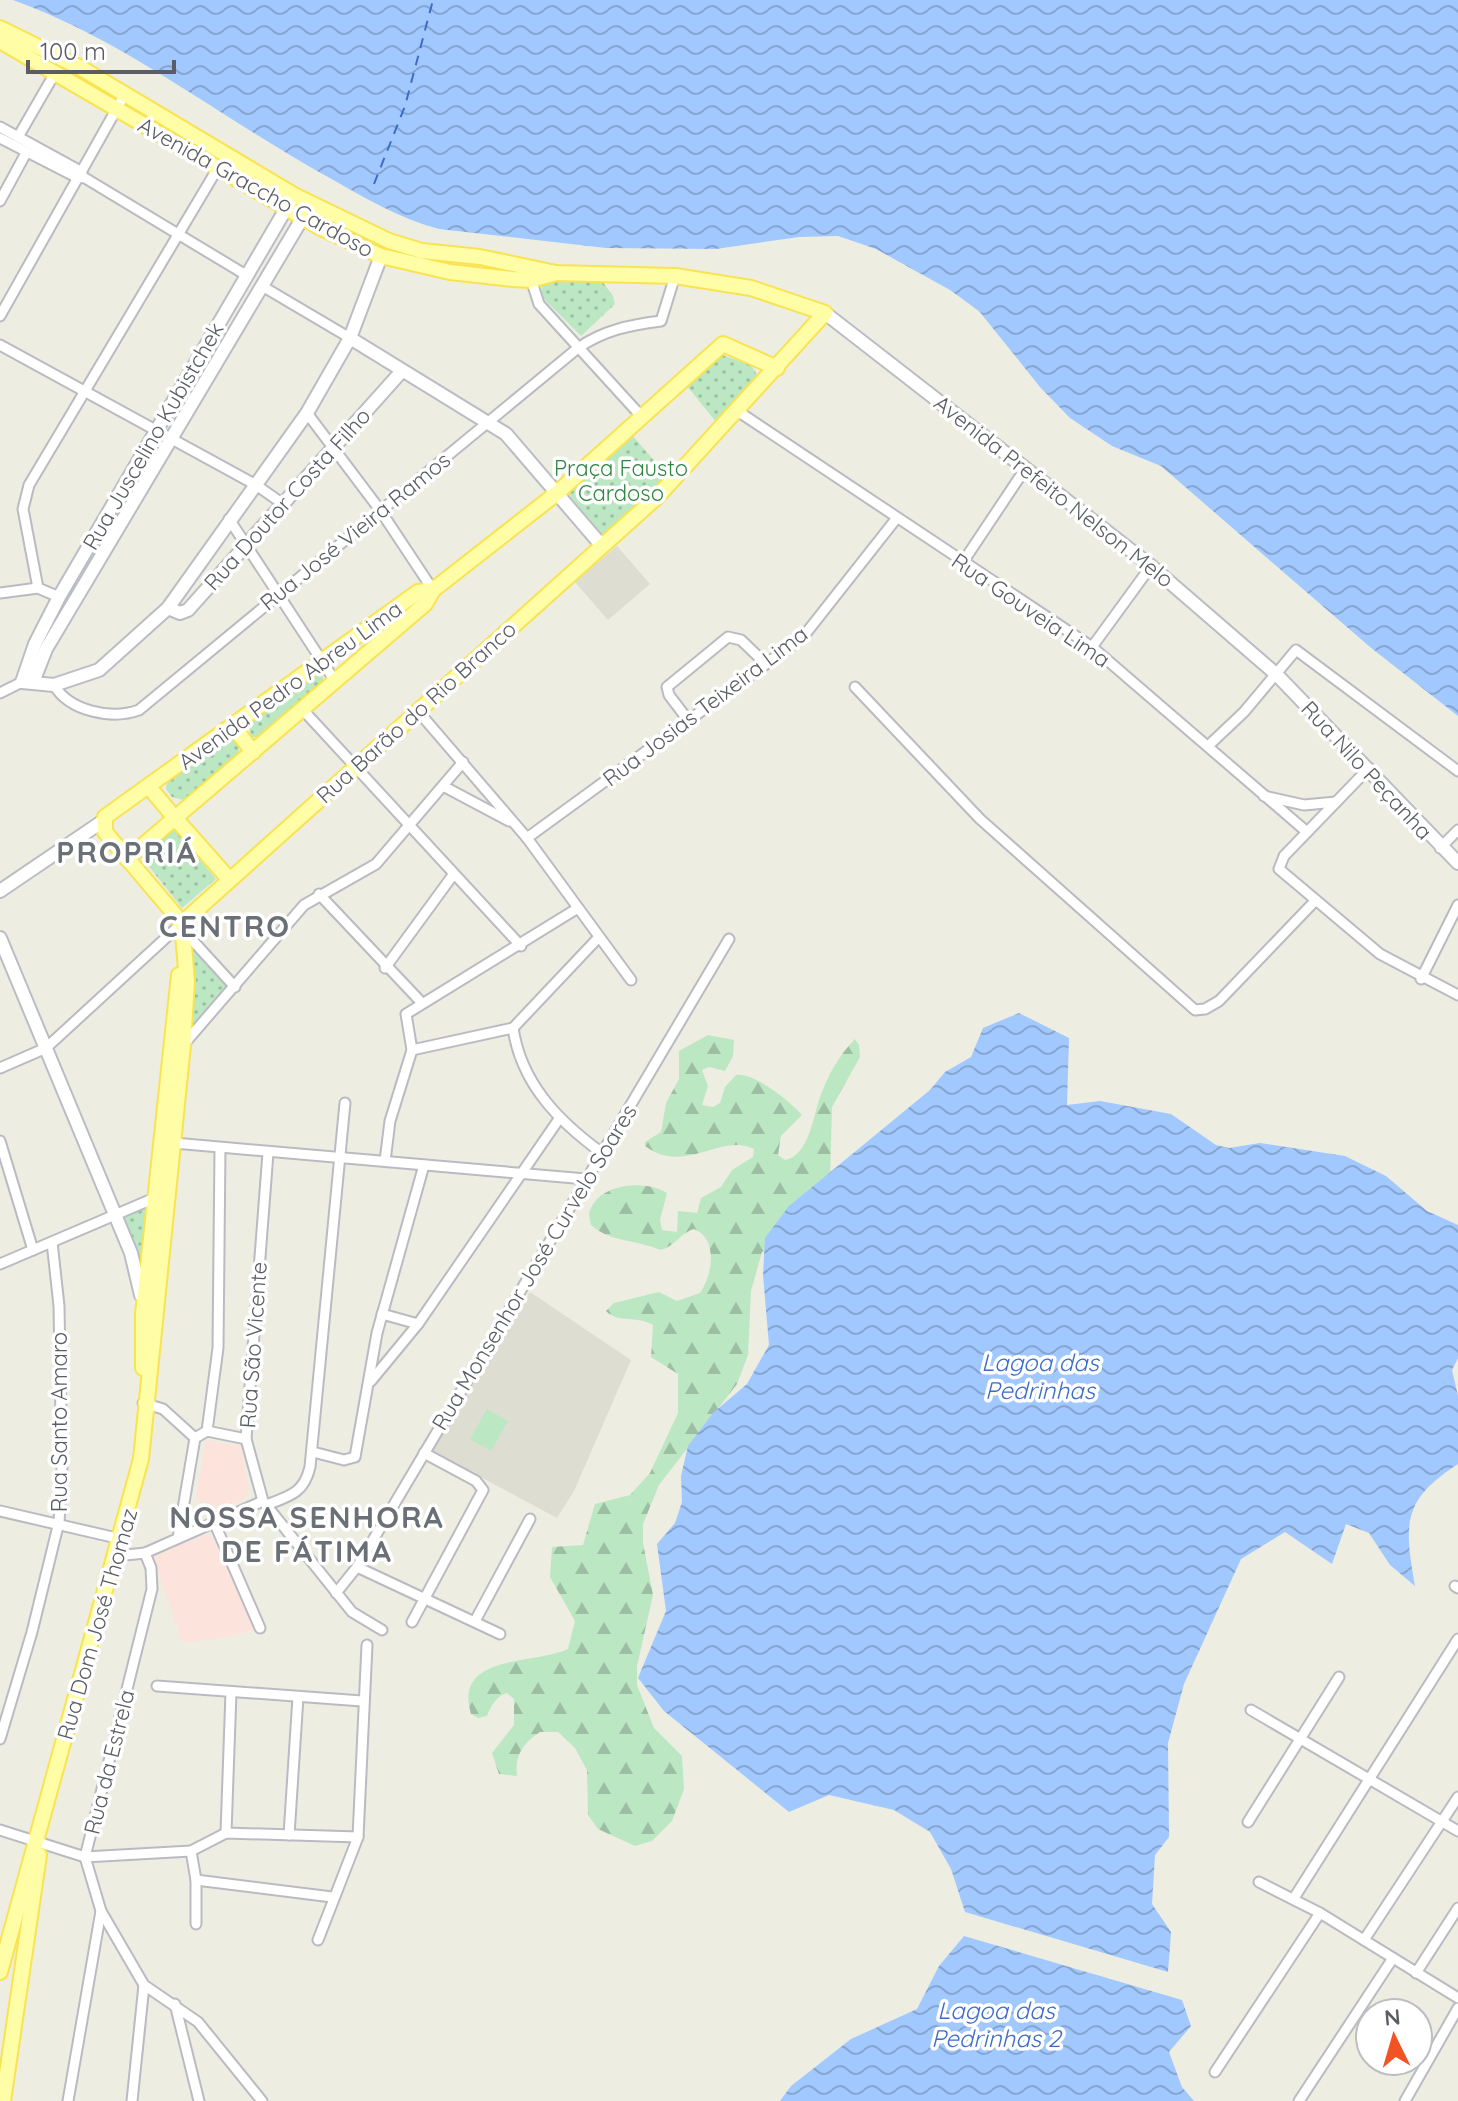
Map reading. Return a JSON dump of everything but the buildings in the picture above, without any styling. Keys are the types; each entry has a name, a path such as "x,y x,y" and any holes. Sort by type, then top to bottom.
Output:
{"main road":[{"name":"Avenida Graccho Cardoso","path":"0,28 81,68 294,195 372,234 406,247 530,273"},
{"name":"Avenida Graccho Cardoso","path":"0,41 286,208 381,256 450,272 530,273"},
{"path":"72,83 81,68"},
{"path":"530,273 675,276 751,288 825,313 658,496 602,546"},
{"path":"557,493 723,344 777,368"},
{"name":"Avenida Pedro Abreu Lima","path":"127,859 425,604 433,590 557,493"},
{"name":"Rua Barão do Rio Branco","path":"182,926 229,879 602,546"},
{"name":"Avenida Pedro Abreu Lima","path":"103,821 109,812 149,787 418,592 433,590"},
{"path":"233,726 253,752"},
{"path":"149,787 229,879"},
{"path":"103,821 105,832 182,926 187,981 177,1049 155,1269 146,1403"},
{"path":"163,1195 174,1143 177,1049"},
{"path":"146,1403 143,1314 155,1269"},
{"name":"Rua Dom José Thomaz","path":"38,1842 121,1539 145,1433 146,1403"},
{"path":"0,1972 38,1842"},
{"path":"3,2101 6,2046 38,1842"}],"street":[{"path":"18,137 55,73"},
{"path":"0,316 125,94"},
{"path":"0,127 246,275"},
{"path":"0,138 26,153 81,175"},
{"path":"0,201 26,153"},
{"path":"38,588 24,525 29,485 227,153"},
{"name":"Rua Juscelino Kubistchek","path":"27,682 59,597 294,195"},
{"name":"Rua Juscelino Kubistchek","path":"40,647 172,439 302,216 314,203"},
{"path":"0,693 27,682 54,685 106,666 168,608 307,413 350,338 381,256"},
{"path":"256,258 274,267"},
{"path":"530,273 536,299 641,416"},
{"name":"Rua José Vieira Ramos","path":"54,685 60,695 77,706 100,712 135,712 578,348 596,336 623,327 661,321 675,276"},
{"path":"262,286 517,444 602,546"},
{"name":"Avenida Prefeito Nelson Melo","path":"825,313 1151,566 1277,675"},
{"path":"0,345 256,485 283,504"},
{"name":"Rua Doutor Costa Filho","path":"168,608 180,613 188,610 401,372"},
{"name":"Rua Gouveia Lima","path":"736,410 1092,647 1208,746 1257,793 1307,832"},
{"path":"307,413 380,510 433,590"},
{"path":"963,562 1025,469"},
{"path":"229,519 335,681"},
{"name":"Rua Josias Teixeira Lima","path":"527,838 803,637 896,519"},
{"path":"1092,647 1151,566"},
{"path":"0,593 38,588 59,597"},
{"path":"688,720 667,690 669,684 732,636 741,640 766,664"},
{"path":"1208,746 1277,675 1296,650 1458,771"},
{"name":"Rua Nilo Peçanha","path":"1277,675 1369,768 1440,848 1458,863"},
{"path":"855,687 980,819 1195,1010 1205,1009 1219,1001 1315,901"},
{"path":"303,710 521,946"},
{"path":"417,710 527,838 631,980"},
{"path":"177,1049 235,987 293,916 319,894 376,864 463,762"},
{"path":"1369,768 1281,860 1280,872 1380,954 1421,979 1458,995"},
{"path":"443,786 515,824"},
{"path":"1257,793 1304,805 1336,802"},
{"path":"0,891 103,821"},
{"path":"1440,848 1458,830"},
{"path":"385,968 453,875"},
{"path":"319,894 385,968 421,1002"},
{"path":"1421,979 1458,905"},
{"path":"385,1161 390,1121 412,1050 405,1017 421,1002 521,946 578,908"},
{"path":"0,1068 46,1048 182,926 235,987"},
{"path":"412,1050 513,1028 599,937"},
{"path":"0,938 138,1274 143,1314"},
{"name":"Rua Monsenhor José Curvelo Soares","path":"336,1593 357,1567 729,939"},
{"path":"513,1028 526,1073 559,1119 602,1153"},
{"path":"116,1556 145,1553 214,1522 303,1488 313,1452 345,1103"},
{"path":"371,1381 418,1324 559,1119"},
{"path":"0,1141 33,1250"},
{"path":"174,1143 586,1179"},
{"path":"207,1431 218,1348 220,1148"},
{"name":"Rua São Vicente","path":"268,1153 246,1439 264,1503 352,1612 382,1630"},
{"path":"313,1452 349,1460 356,1451 382,1314 424,1165"},
{"path":"0,1264 163,1195"},
{"name":"Rua Santo Amaro","path":"0,1739 32,1632 59,1522 62,1476 59,1306 52,1242"},
{"path":"382,1314 418,1324"},
{"path":"146,1403 174,1417 195,1438"},
{"path":"195,1438 207,1431 246,1439"},
{"path":"178,1538 195,1438"},
{"path":"412,1622 483,1489 476,1481 424,1453"},
{"path":"0,1511 59,1522 121,1539"},
{"path":"475,1621 530,1519"},
{"path":"214,1522 260,1628"},
{"name":"Rua da Estrela","path":"145,1553 151,1568 152,1589 85,1857 101,1911 144,1985 198,2022 262,2101"},
{"path":"357,1567 500,1634"},
{"path":"1294,1898 1458,1639"},
{"path":"318,1940 332,1897 358,1837 367,1645"},
{"path":"1248,1822 1339,1677"},
{"path":"157,1686 362,1701"},
{"path":"226,1833 231,1692"},
{"path":"289,1835 298,1697"},
{"path":"1251,1710 1458,1831"},
{"path":"1364,1940 1458,1797"},
{"path":"0,1830 85,1857 191,1851 226,1833 358,1837"},
{"path":"191,1851 196,1880 196,1924"},
{"path":"196,1880 332,1897"},
{"path":"1259,1882 1320,1913 1458,1998"},
{"path":"1416,1973 1458,1908"},
{"path":"68,2101 101,1911"},
{"path":"1215,2072 1320,1913"},
{"path":"1299,2101 1393,1958"},
{"path":"132,2101 144,1985"},
{"path":"175,2004 199,2101"},
{"path":"1405,2101 1458,2008"}],"shaded area":[{"path":"617,546 650,584 608,620 575,582"},
{"path":"530,1292 631,1360 574,1491 557,1518 432,1451"},
{"path":"205,1440 241,1446 249,1489 246,1497 239,1502 220,1507 196,1501"},
{"path":"210,1533 259,1628 225,1638 183,1643 152,1556"}],"green space":[{"path":"551,279 602,281 615,304 581,336 541,296 542,285"},
{"path":"722,355 751,365 757,375 716,422 687,386"},
{"name":"Praça Fausto Cardoso","path":"633,436 663,471 663,480 601,537 568,493"},
{"path":"315,673 322,675 324,683 261,737 252,737 247,722"},
{"path":"226,736 238,741 239,755 187,801 172,797 166,789 167,780"},
{"path":"173,827 216,879 182,908 140,855"},
{"path":"190,947 226,986 190,1033"},
{"path":"708,1035 734,1040 733,1056 725,1071 709,1067 702,1070 708,1086 702,1105 713,1107 720,1103 725,1087 736,1075 752,1078 772,1089 802,1115 781,1136 778,1155 785,1160 794,1156 806,1142 828,1078 855,1039 860,1057 832,1107 830,1177 770,1248 762,1252 751,1291 748,1355 737,1384 659,1485 643,1524 643,1543 653,1595 637,1666 637,1685 654,1728 682,1756 684,1789 672,1821 652,1841 635,1846 598,1829 588,1815 587,1770 575,1748 558,1732 540,1732 529,1741 518,1756 517,1776 499,1774 492,1753 514,1725 514,1699 507,1693 503,1694 494,1702 487,1716 478,1718 471,1714 469,1695 474,1681 484,1671 568,1649 575,1621 550,1577 552,1547 583,1545 595,1504 630,1495 650,1473 678,1413 678,1374 651,1357 653,1325 616,1317 606,1311 614,1303 659,1292 677,1301 700,1293 710,1268 707,1241 694,1229 660,1250 599,1231 591,1225 589,1214 593,1204 611,1190 634,1185 647,1186 667,1193 660,1220 662,1230 677,1232 678,1211 697,1213 701,1198 721,1187 732,1170 753,1157 754,1149 741,1145 674,1157 645,1146 645,1142 661,1132 666,1103 679,1079 679,1051"},
{"path":"152,1204 145,1261 139,1263 121,1219"},
{"path":"487,1409 508,1421 491,1451 470,1439"}],"water":[{"path":"13,0 1458,0 1458,716 1370,647 1161,466 1112,446 1070,418 1040,387 979,311 950,290 876,249 838,236 799,237 716,249 606,248 439,229 369,200 135,59 55,17"},
{"name":"Lagoa das Pedrinhas","path":"1019,1013 1069,1038 1067,1105 1100,1101 1171,1114 1216,1145 1229,1148 1260,1143 1345,1156 1386,1176 1427,1211 1458,1225 1458,1358 1452,1370 1458,1396 1458,1464 1426,1490 1411,1515 1409,1546 1415,1586 1390,1565 1369,1533 1346,1524 1332,1564 1285,1532 1241,1559 1184,1684 1168,1743 1169,1837 1155,1855 1152,1904 1171,1932 1168,1972 965,1912 951,1869 930,1832 894,1810 829,1795 789,1812 664,1711 638,1678 666,1611 657,1544 675,1523 682,1502 681,1476 688,1446 713,1413 747,1384 769,1345 763,1275 765,1238 789,1206 930,1090 945,1072 971,1057 983,1028"},
{"name":"Lagoa das Pedrinhas 2","path":"964,1936 1182,2000 1191,2026 1169,2052 1182,2087 1194,2101 780,2101 791,2086 851,2039 917,2009 939,1966"}],"ferry route":[{"path":"374,184 405,106 433,0"}],"district":[{"name":"PROPRIÁ","path":"127,852"},
{"name":"CENTRO","path":"225,926"},
{"name":"NOSSA SENHORA DE FÁTIMA","path":"307,1534"}]}
